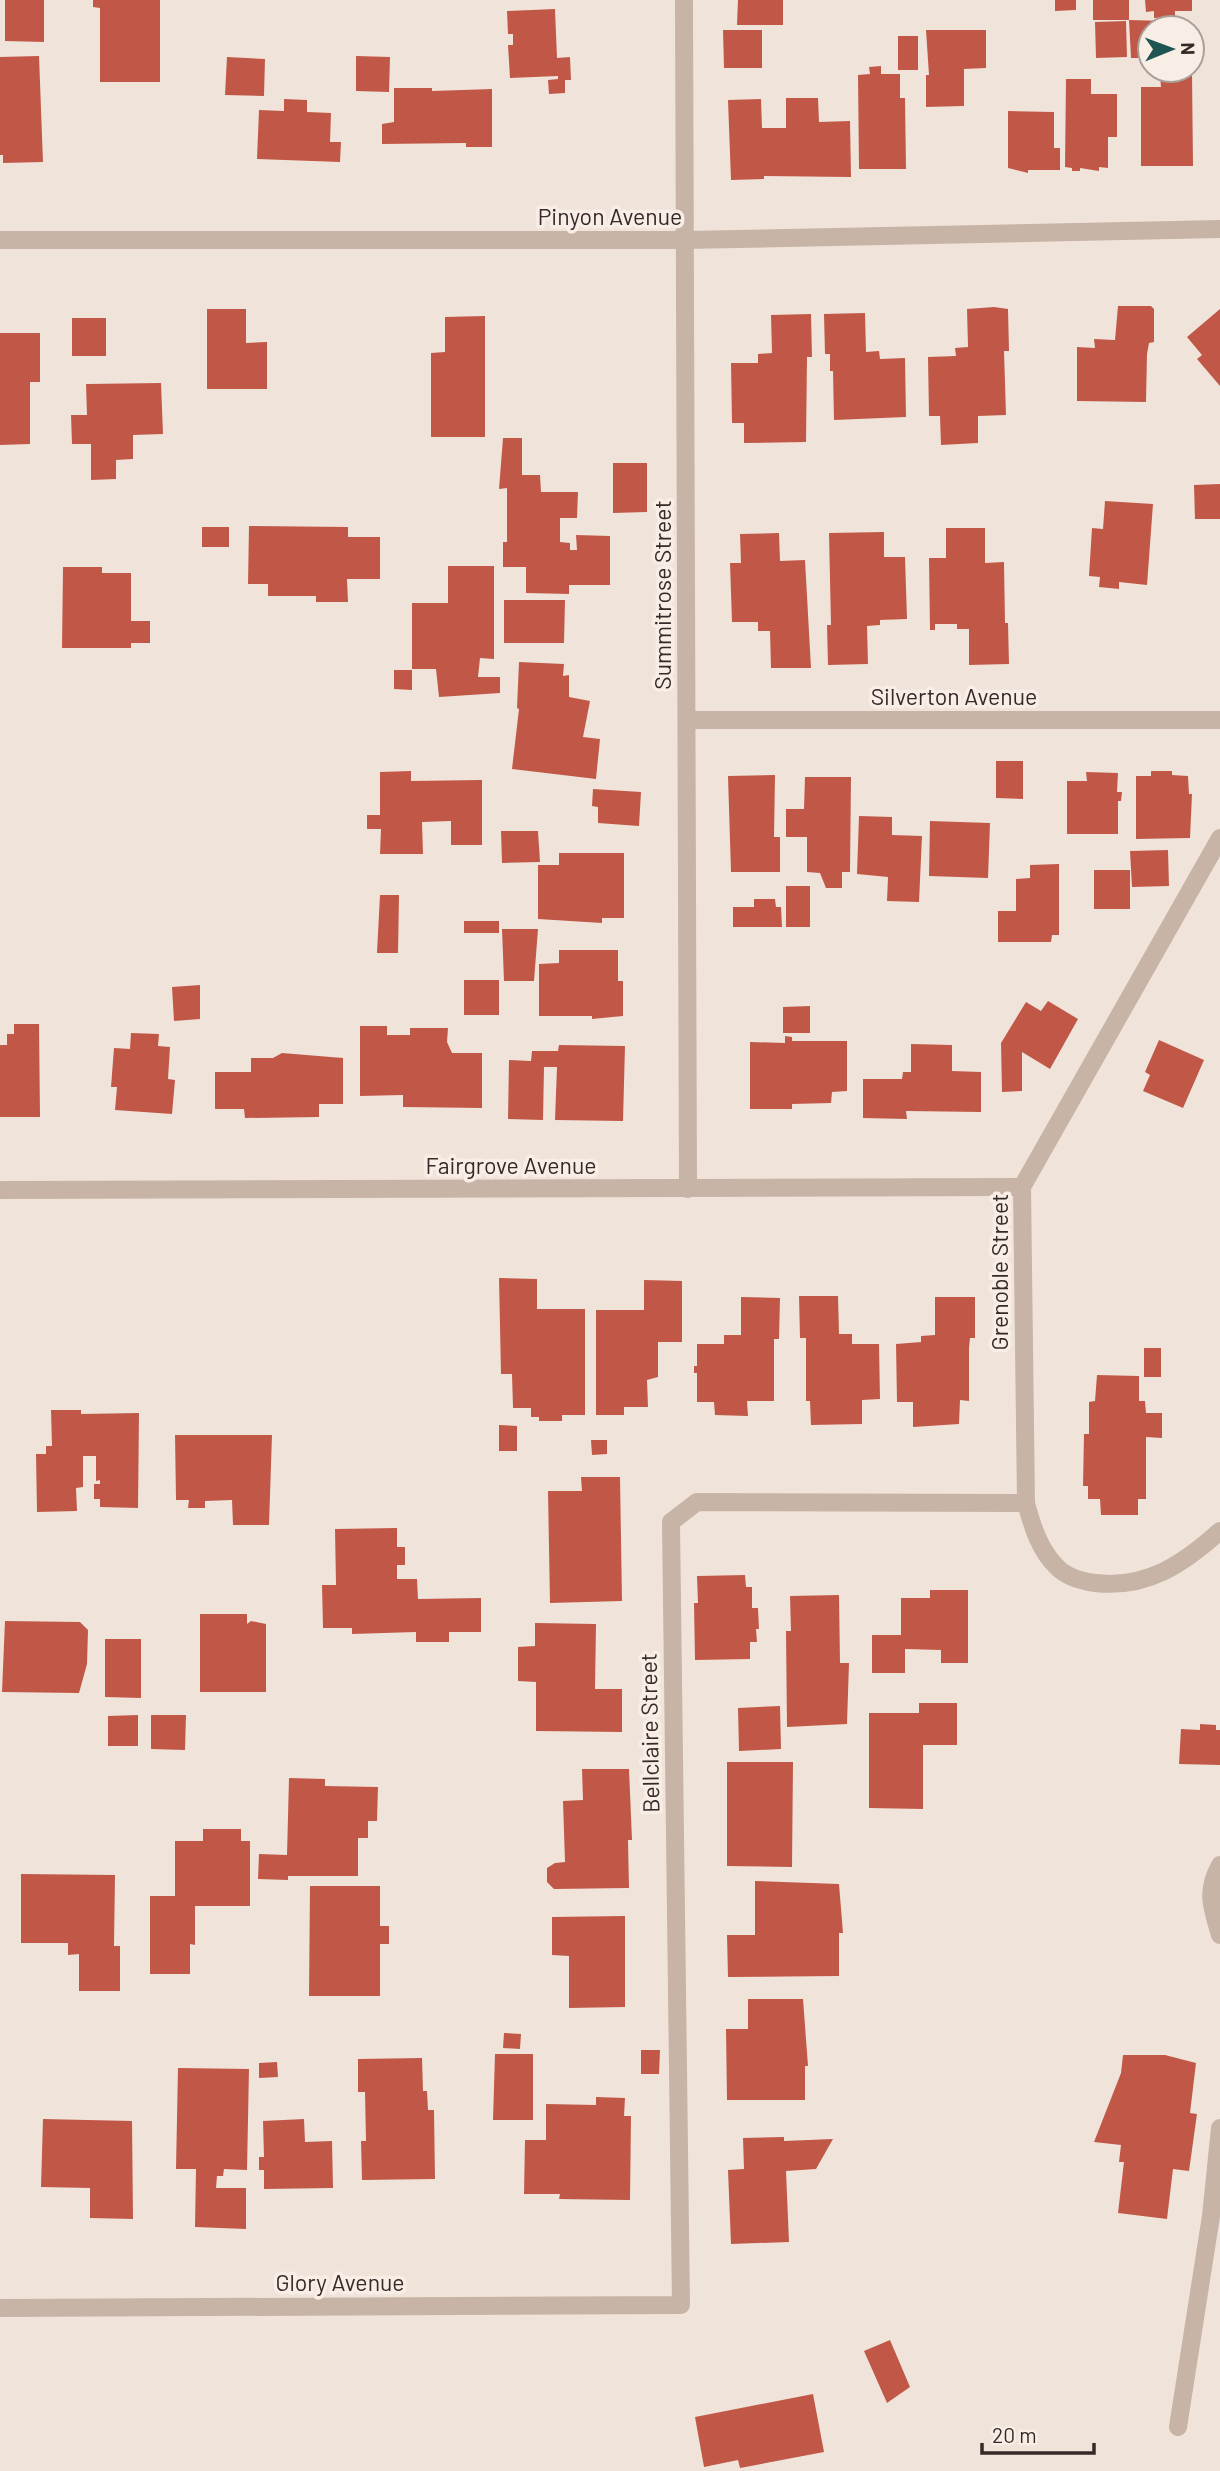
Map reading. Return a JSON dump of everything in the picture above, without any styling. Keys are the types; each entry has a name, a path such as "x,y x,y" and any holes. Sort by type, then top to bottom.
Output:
{"street":[{"name":"Summitrose Street","path":"684,0 688,1189"},
{"name":"Pinyon Avenue","path":"0,240 685,240 1220,229"},
{"name":"Silverton Avenue","path":"687,719 1220,720"},
{"name":"Grenoble Street","path":"1220,838 1022,1187 1026,1503 1041,1546 1054,1565 1066,1574 1084,1581 1111,1585 1140,1582 1168,1571 1195,1553 1220,1531"},
{"name":"Fairgrove Avenue","path":"0,1189 1022,1187"},
{"name":"Bellclaire Street","path":"681,2305 671,1522 697,1502 1026,1503"},
{"path":"1220,1865 1211,1881 1209,1899 1220,1935"},
{"path":"1178,2427 1212,2216 1220,2128"},
{"name":"Glory Avenue","path":"0,2308 681,2305"}],"building":[{"path":"5,0 44,0 44,42 5,41"},
{"path":"93,0 160,0 160,82 100,82 100,8 93,7"},
{"path":"738,0 783,0 783,25 737,25"},
{"path":"1055,0 1076,0 1076,10 1055,11"},
{"path":"1093,0 1129,0 1129,20 1093,20"},
{"path":"1145,0 1192,0 1192,11 1175,11 1175,14 1146,12"},
{"path":"555,9 557,58 570,57 571,80 565,80 565,93 549,94 548,80 558,79 558,76 510,78 508,45 513,45 513,34 508,34 507,11"},
{"path":"1129,20 1136,20 1136,58 1131,58"},
{"path":"1126,21 1127,57 1096,58 1095,22"},
{"path":"723,30 762,30 762,68 724,68"},
{"path":"926,30 986,30 986,68 964,69 964,106 926,107 926,75 929,75"},
{"path":"898,36 918,36 918,70 898,70"},
{"path":"39,56 43,162 3,163 3,155 0,155 0,57"},
{"path":"356,56 390,57 389,92 356,91"},
{"path":"227,57 265,59 264,96 225,95"},
{"path":"881,66 881,74 900,74 900,98 905,98 906,169 859,169 858,75 870,74 869,67"},
{"path":"1066,79 1091,79 1091,94 1117,94 1117,137 1108,137 1108,168 1099,167 1099,171 1080,168 1080,171 1072,171 1072,168 1065,167"},
{"path":"1161,84 1192,84 1193,166 1141,166 1141,87 1161,87"},
{"path":"394,88 432,88 432,91 492,89 492,147 466,147 466,143 382,144 382,124 394,122"},
{"path":"786,98 818,98 819,122 850,121 851,177 764,176 764,179 731,180 728,100 761,99 762,128 786,128"},
{"path":"284,99 307,100 307,112 331,113 330,142 341,142 340,162 257,159 259,110 284,111"},
{"path":"1008,111 1054,112 1054,148 1060,148 1060,170 1028,170 1028,173 1008,168"},
{"path":"1118,306 1151,306 1154,309 1154,342 1149,343 1147,354 1146,402 1077,401 1077,347 1095,348 1094,339 1115,340"},
{"path":"207,309 246,309 246,343 267,342 267,389 207,389"},
{"path":"967,309 1008,309 1009,351 1004,351 1006,415 978,416 978,443 941,445 940,416 929,416 928,357 956,356 955,348 968,347"},
{"path":"1220,309 1220,386 1197,359 1202,355 1187,337"},
{"path":"865,313 866,352 879,351 880,359 905,358 906,417 834,420 833,371 830,371 830,354 825,354 824,314"},
{"path":"811,314 812,357 807,357 806,442 744,443 744,423 732,423 731,363 758,363 758,354 772,353 771,315"},
{"path":"485,316 485,437 431,437 431,353 445,352 445,317"},
{"path":"72,318 106,318 106,356 72,356"},
{"path":"0,333 40,333 40,382 30,382 30,444 0,445"},
{"path":"161,383 163,434 133,435 133,459 116,460 116,479 91,480 91,444 72,444 71,415 87,415 86,384"},
{"path":"503,438 522,438 522,475 540,475 541,492 578,492 577,518 560,518 560,542 570,543 570,550 577,550 576,535 610,536 610,585 569,585 569,594 526,593 526,567 503,567 503,542 507,542 507,488 499,489"},
{"path":"613,463 647,463 647,512 613,513"},
{"path":"1220,484 1220,519 1195,519 1194,485"},
{"path":"1105,501 1153,504 1147,585 1119,582 1119,589 1099,587 1100,577 1089,576 1092,528 1103,529"},
{"path":"249,526 348,527 348,537 380,537 380,579 347,579 348,602 316,602 316,596 268,596 268,584 248,584"},
{"path":"202,527 229,527 229,547 202,547"},
{"path":"946,528 985,528 985,563 1004,562 1009,664 969,665 969,629 957,629 957,624 935,624 935,630 930,630 929,558 946,558"},
{"path":"884,532 884,557 905,557 907,619 880,620 880,625 867,626 868,664 828,665 827,625 831,625 829,533"},
{"path":"779,533 780,561 805,560 811,668 771,668 770,631 758,631 758,622 732,622 730,563 741,563 740,534"},
{"path":"448,566 494,566 494,659 480,658 478,677 500,677 500,693 439,697 436,669 412,669 412,603 448,603"},
{"path":"63,567 102,567 102,573 131,573 131,621 150,621 150,643 131,643 131,648 62,648"},
{"path":"504,600 565,600 564,643 504,643"},
{"path":"519,662 564,664 563,676 569,675 569,697 590,701 583,737 600,739 596,779 512,769 519,709"},
{"path":"394,670 412,670 412,690 394,689"},
{"path":"996,761 1023,761 1023,799 996,798"},
{"path":"411,771 411,781 482,780 482,845 451,845 451,821 422,822 423,854 380,854 381,829 367,829 367,815 380,815 380,772"},
{"path":"1151,771 1172,771 1172,775 1188,776 1189,794 1192,794 1190,838 1136,839 1136,776 1151,776"},
{"path":"1086,772 1118,773 1117,792 1122,792 1121,801 1118,801 1118,834 1067,834 1067,781 1087,781"},
{"path":"775,775 774,837 780,837 780,872 731,872 728,776"},
{"path":"805,777 851,777 850,872 842,872 842,888 826,888 820,873 807,872 807,837 786,837 786,809 804,809"},
{"path":"593,789 641,792 639,826 598,823 598,807 592,806"},
{"path":"859,816 892,817 892,835 922,836 919,902 887,901 888,877 857,874"},
{"path":"930,821 990,823 988,878 929,876"},
{"path":"501,831 538,831 540,862 502,863"},
{"path":"1168,850 1169,886 1132,887 1130,851"},
{"path":"559,853 624,853 624,918 602,918 602,923 538,919 538,865 559,865"},
{"path":"1059,864 1059,935 1052,935 1051,942 998,942 998,911 1016,911 1016,879 1030,878 1030,865"},
{"path":"1094,870 1130,870 1130,909 1094,909"},
{"path":"786,886 810,886 810,927 786,927"},
{"path":"380,895 399,895 398,953 377,953"},
{"path":"754,899 775,899 776,907 781,907 782,927 733,927 733,907 754,907"},
{"path":"464,921 499,921 499,933 464,933"},
{"path":"502,929 538,929 534,981 504,981"},
{"path":"559,950 618,950 618,981 623,981 623,1016 592,1019 592,1016 539,1016 539,964 559,963"},
{"path":"464,980 499,980 499,1015 464,1015"},
{"path":"200,985 200,1019 174,1021 172,987"},
{"path":"1048,1001 1078,1019 1050,1069 1022,1052 1022,1091 1002,1092 1001,1043 1026,1002 1041,1011"},
{"path":"810,1006 810,1033 783,1033 783,1007"},
{"path":"14,1024 39,1024 40,1117 0,1117 0,1045 7,1045 7,1034 14,1034"},
{"path":"360,1026 387,1026 387,1035 410,1035 410,1028 448,1028 447,1042 452,1053 482,1053 482,1108 403,1107 403,1095 360,1096"},
{"path":"131,1033 159,1034 158,1046 170,1047 168,1079 175,1080 172,1114 115,1110 117,1087 111,1087 114,1048 130,1049"},
{"path":"785,1036 792,1037 792,1041 847,1041 847,1091 832,1092 831,1103 792,1104 792,1109 750,1109 750,1042 785,1043"},
{"path":"1159,1040 1204,1060 1183,1108 1143,1091 1150,1075 1145,1072"},
{"path":"911,1044 952,1045 952,1071 981,1072 981,1112 906,1111 907,1119 863,1118 863,1079 902,1079 903,1072 911,1072"},
{"path":"559,1045 625,1046 623,1121 555,1120 557,1067 544,1067 543,1120 508,1119 509,1060 531,1061 532,1051 558,1051"},
{"path":"282,1053 343,1058 343,1104 319,1104 319,1117 245,1118 244,1109 215,1109 215,1072 251,1072 251,1058 273,1058"},
{"path":"499,1278 537,1279 537,1309 585,1309 585,1415 562,1415 562,1421 539,1421 539,1417 531,1417 531,1408 513,1408 512,1374 501,1374"},
{"path":"644,1280 682,1281 682,1342 658,1342 658,1377 647,1380 648,1407 624,1407 624,1415 596,1415 596,1310 644,1310"},
{"path":"799,1296 838,1296 839,1334 852,1334 852,1344 879,1344 880,1399 862,1400 862,1424 811,1425 810,1401 806,1401 806,1338 800,1338"},
{"path":"741,1297 780,1298 779,1339 774,1339 774,1401 747,1401 748,1416 715,1415 714,1402 697,1402 697,1373 694,1373 694,1366 697,1366 697,1344 724,1344 724,1335 741,1335"},
{"path":"935,1297 975,1297 975,1338 970,1338 969,1348 969,1401 960,1400 959,1424 913,1427 913,1402 897,1402 896,1344 921,1342 921,1336 935,1335"},
{"path":"1144,1348 1161,1348 1161,1377 1144,1377"},
{"path":"1097,1375 1139,1376 1139,1401 1145,1401 1146,1413 1162,1413 1162,1438 1146,1437 1146,1499 1138,1499 1138,1515 1101,1515 1100,1499 1088,1499 1088,1486 1083,1486 1084,1434 1089,1434 1089,1402 1095,1401"},
{"path":"51,1410 81,1410 81,1414 139,1413 138,1508 100,1507 100,1499 94,1499 94,1484 100,1484 100,1480 96,1481 96,1456 83,1456 83,1487 76,1488 77,1511 37,1512 36,1454 46,1454 46,1446 52,1446"},
{"path":"499,1425 517,1426 517,1451 499,1451"},
{"path":"175,1435 272,1435 269,1525 233,1525 232,1500 205,1501 205,1508 188,1508 189,1500 176,1500"},
{"path":"591,1440 607,1440 607,1454 592,1455"},
{"path":"581,1477 620,1477 622,1601 550,1603 548,1491 582,1491"},
{"path":"397,1528 397,1547 405,1547 405,1565 397,1565 397,1579 417,1579 418,1599 481,1598 481,1632 449,1632 449,1642 416,1642 416,1632 352,1634 352,1628 323,1628 322,1585 336,1585 335,1529"},
{"path":"745,1575 746,1587 752,1587 752,1608 758,1608 757,1642 750,1642 750,1659 695,1660 694,1603 698,1603 697,1576"},
{"path":"930,1590 968,1590 968,1663 941,1663 941,1650 905,1649 905,1673 872,1673 872,1635 901,1635 901,1598 930,1598"},
{"path":"839,1595 840,1663 849,1663 847,1724 787,1727 786,1631 791,1631 790,1596"},
{"path":"200,1614 247,1614 247,1624 251,1621 266,1624 266,1692 200,1692"},
{"path":"5,1621 80,1622 88,1630 87,1664 79,1693 2,1692"},
{"path":"535,1623 596,1624 595,1689 622,1689 622,1732 536,1731 536,1682 518,1681 518,1647 535,1646"},
{"path":"105,1639 141,1639 141,1698 105,1697"},
{"path":"919,1703 957,1703 957,1745 923,1745 923,1809 869,1808 869,1713 919,1713"},
{"path":"780,1706 781,1749 739,1751 738,1708"},
{"path":"138,1715 138,1746 108,1746 108,1716"},
{"path":"151,1715 186,1715 185,1750 151,1749"},
{"path":"1200,1724 1216,1725 1216,1730 1220,1730 1220,1765 1179,1764 1181,1729 1200,1730"},
{"path":"727,1762 793,1762 792,1867 727,1866"},
{"path":"582,1769 629,1769 632,1840 628,1840 629,1888 554,1889 547,1882 547,1868 555,1863 565,1862 563,1801 583,1800"},
{"path":"289,1778 325,1779 325,1786 378,1787 377,1821 368,1821 368,1838 358,1838 358,1876 258,1879 259,1854 287,1855"},
{"path":"203,1829 241,1829 241,1841 250,1841 250,1906 195,1906 195,1945 190,1944 190,1974 150,1974 150,1896 175,1896 175,1841 203,1841"},
{"path":"21,1874 115,1875 114,1946 120,1946 120,1991 79,1991 79,1954 68,1955 68,1943 21,1943"},
{"path":"755,1881 839,1884 843,1933 839,1933 839,1976 728,1977 727,1935 755,1935"},
{"path":"310,1886 380,1886 380,1926 389,1926 389,1944 380,1944 380,1996 309,1996"},
{"path":"625,1916 625,2007 569,2008 569,1956 552,1955 552,1917"},
{"path":"748,1999 803,1999 808,2066 805,2066 805,2100 727,2100 726,2029 748,2029"},
{"path":"504,2033 521,2034 520,2049 503,2048"},
{"path":"641,2050 660,2050 659,2074 641,2074"},
{"path":"495,2054 533,2054 533,2120 493,2120"},
{"path":"1123,2055 1165,2055 1196,2063 1190,2113 1197,2114 1189,2171 1173,2169 1167,2219 1118,2213 1124,2162 1119,2162 1121,2145 1094,2142 1121,2073"},
{"path":"422,2058 423,2091 427,2091 428,2110 434,2110 435,2179 362,2180 361,2141 366,2141 365,2092 358,2092 358,2059"},
{"path":"277,2062 278,2077 259,2078 259,2063"},
{"path":"178,2068 249,2069 247,2170 224,2169 223,2176 217,2176 216,2188 246,2188 246,2229 195,2227 196,2169 176,2169"},
{"path":"596,2097 625,2098 624,2116 631,2116 630,2200 559,2199 560,2194 524,2194 525,2140 546,2140 546,2104 596,2105"},
{"path":"43,2119 132,2121 133,2219 90,2218 90,2188 41,2187"},
{"path":"304,2119 305,2142 332,2141 333,2188 264,2189 264,2170 259,2170 259,2157 264,2157 263,2121"},
{"path":"784,2137 784,2141 833,2139 816,2169 786,2171 789,2242 731,2244 728,2170 744,2169 743,2138"},
{"path":"890,2340 910,2387 887,2403 864,2351"},
{"path":"813,2394 824,2452 740,2468 738,2460 704,2467 695,2417"}]}
